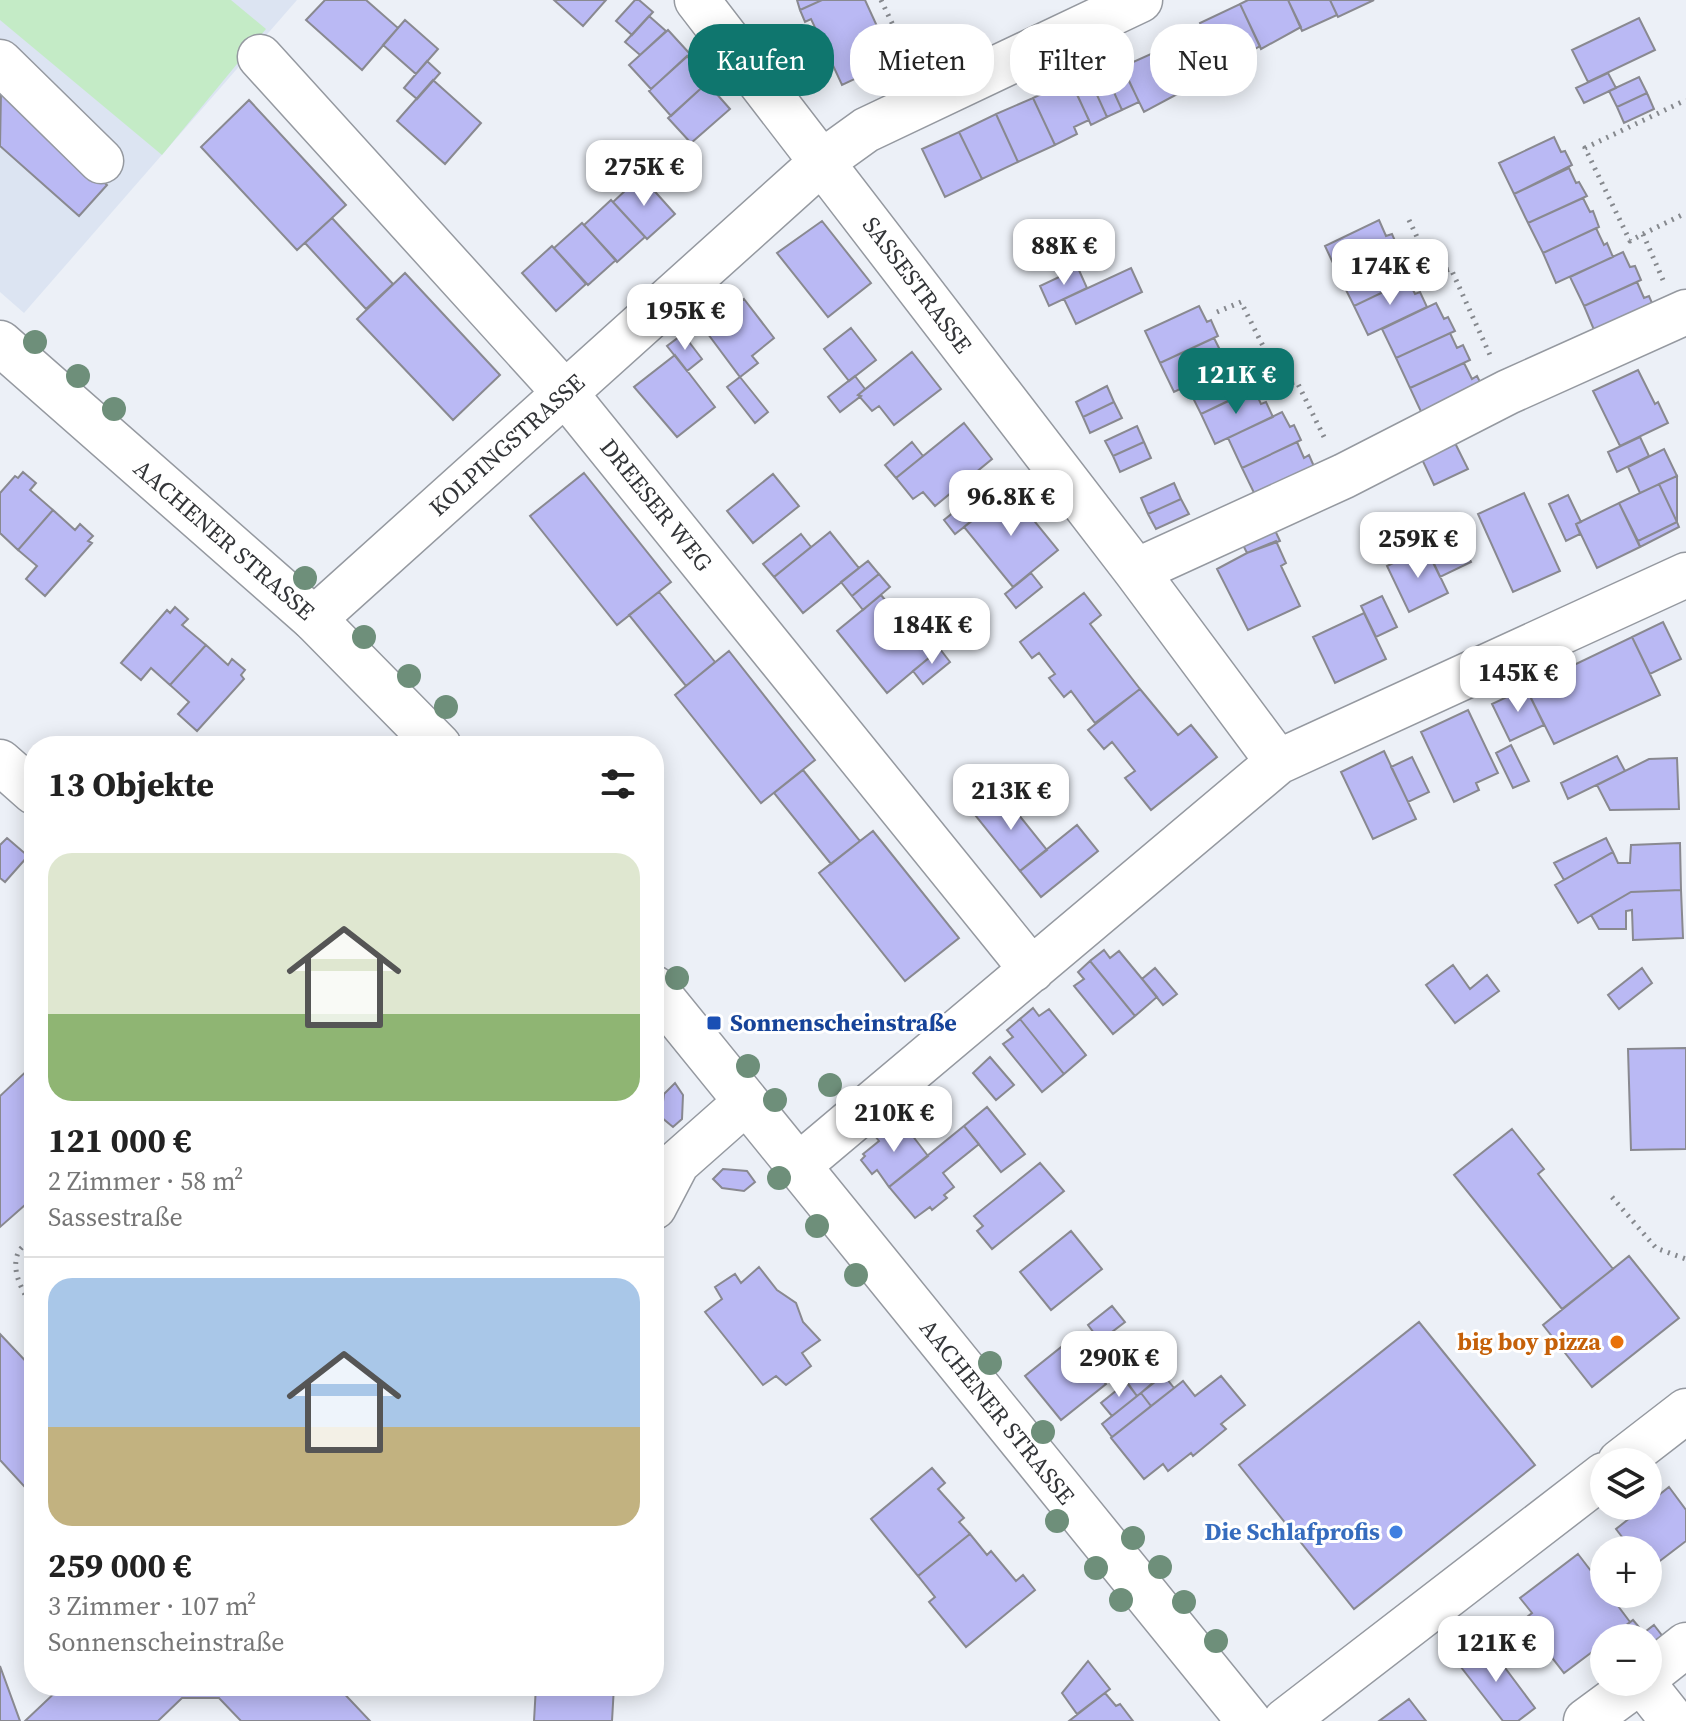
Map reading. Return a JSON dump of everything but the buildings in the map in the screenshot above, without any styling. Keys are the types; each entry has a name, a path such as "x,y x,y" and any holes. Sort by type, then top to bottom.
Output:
{"street":[{"name":"SASSESTRASSE","path":"697,0 1136,571 1278,762"},
{"name":"KOLPINGSTRASSE","path":"314,619 823,161 866,130 1140,0"},
{"name":"DREESER WEG","path":"260,57 565,393 1032,970"},
{"path":"0,62 101,161"},
{"path":"1136,571 1344,476 1508,392 1682,312"},
{"name":"AACHENER STRASSE","path":"0,343 314,619 429,736"},
{"path":"798,1166 1278,762 1686,575"},
{"path":"0,762 24,783"},
{"name":"AACHENER STRASSE","path":"664,1000 1249,1721"},
{"path":"664,1188 677,1163 746,1102"},
{"path":"1638,1448 1686,1411"},
{"path":"1285,1721 1590,1486"},
{"path":"1662,1664 1686,1645"},
{"path":"1586,1721 1621,1696"},
{"path":"1652,1696 1673,1721"}],"path":[{"path":"881,0 929,100"},
{"path":"1686,100 1585,148 1630,241 1686,213"},
{"path":"1409,220 1434,273 1451,269 1508,392"},
{"path":"1643,234 1682,312"},
{"path":"1217,312 1241,302 1282,384 1297,382 1344,476"},
{"path":"1612,1197 1656,1248 1686,1259"},
{"path":"24,1246 19,1251 17,1262 18,1279 24,1290"}],"shaded area":[{"path":"0,0 297,0 24,313 0,292"}],"green space":[{"path":"0,0 231,0 266,29 162,155 0,20"}],"place":[{"name":"Sonnenscheinstraße","path":"714,1023"},
{"name":"big boy pizza","path":"1617,1342"},
{"name":"Die Schlafprofis","path":"1396,1532"}]}
